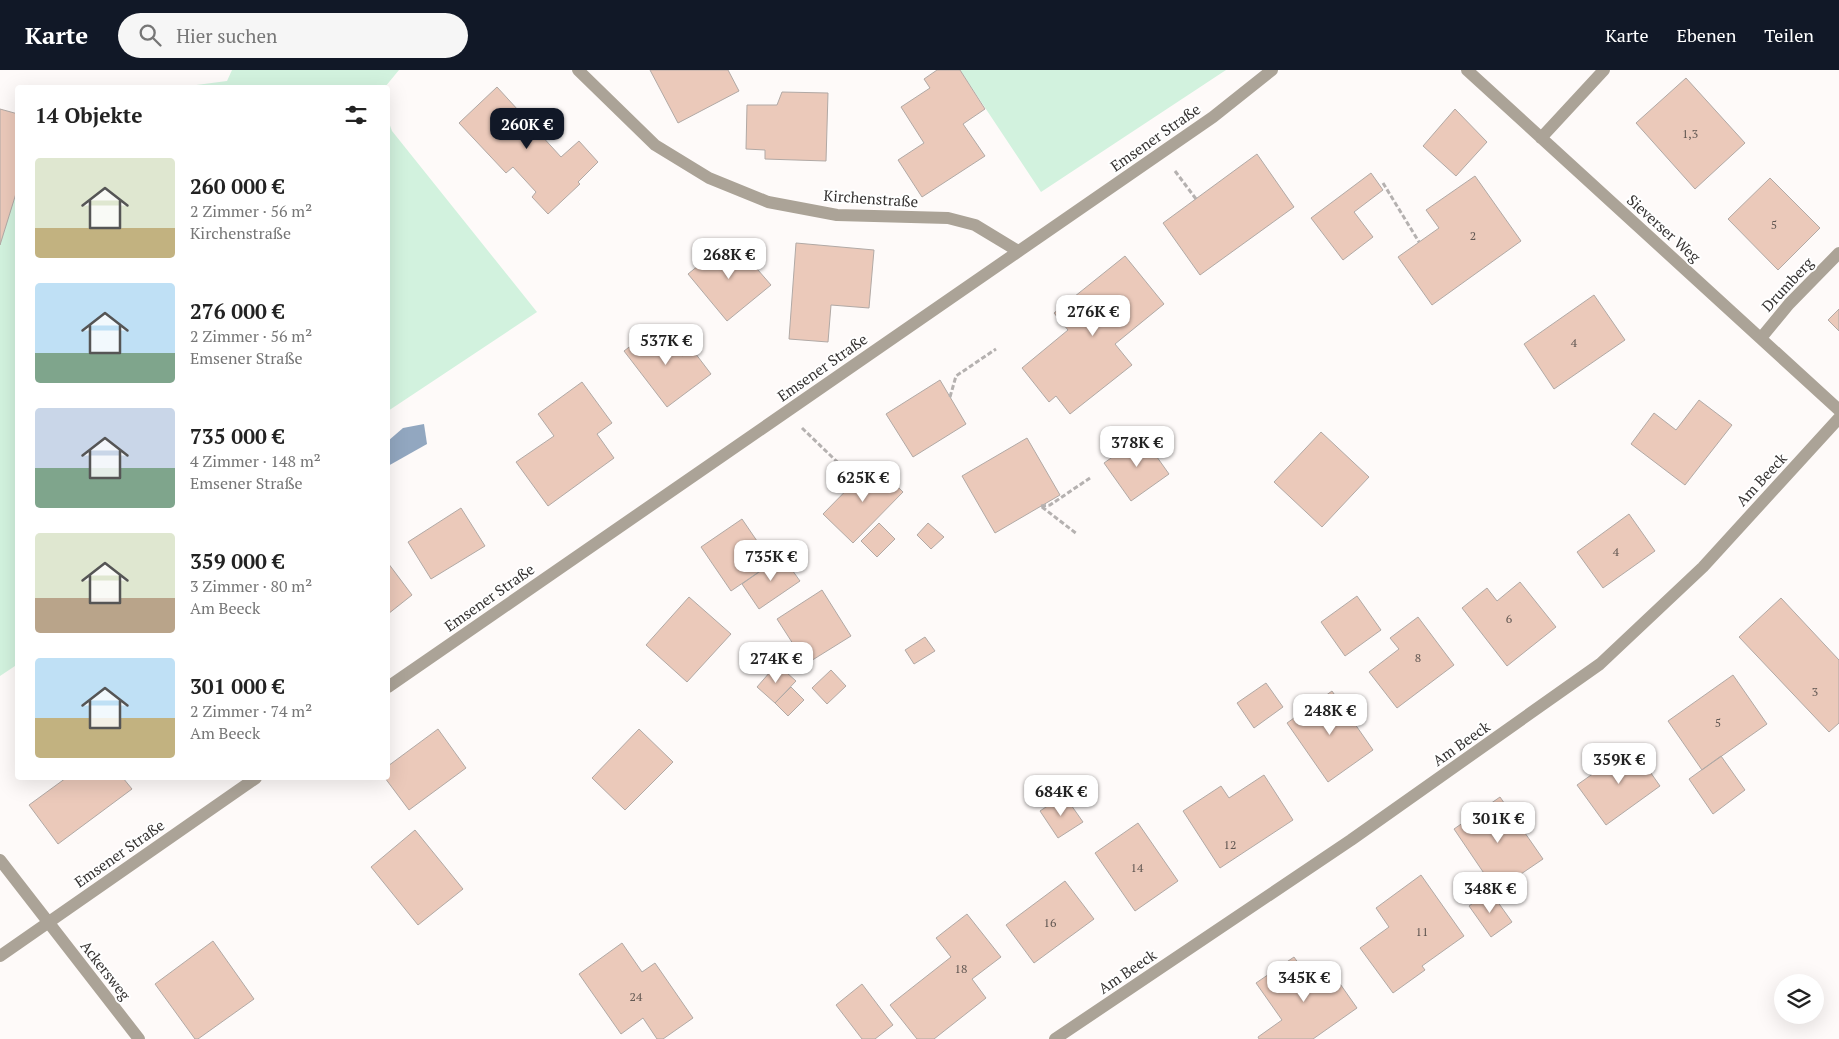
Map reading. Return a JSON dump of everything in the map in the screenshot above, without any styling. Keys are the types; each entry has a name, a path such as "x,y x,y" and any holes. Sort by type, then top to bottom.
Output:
{"street":[{"name":"Kirchenstraße","path":"578,70 655,145 709,178 768,202 837,215 948,218 976,225 1018,251"},
{"name":"Emsener Straße","path":"390,686 1213,116 1272,70"},
{"name":"Sieverser Weg","path":"1467,70 1839,410"},
{"path":"1541,138 1604,70"},
{"name":"Drumberg","path":"1761,338 1789,304 1839,253"},
{"name":"Am Beeck","path":"1055,1039 1351,840 1600,664 1703,567 1839,418"},
{"name":"Emsener Straße","path":"0,956 253,780"},
{"name":"Ackersweg","path":"0,860 139,1039"}],"path":[{"path":"1161,152 1196,199"},
{"path":"1383,183 1420,242"},
{"path":"950,397 956,376 996,349"},
{"path":"785,412 856,480"},
{"path":"1077,534 1041,506 1050,505 1090,478"}],"green space":[{"path":"232,70 399,70 387,85 196,85 227,81"},
{"path":"960,70 1226,70 1041,192"},
{"path":"390,126 392,131 537,312 390,410"},
{"path":"15,194 15,666 0,676 0,245"}],"water":[{"path":"424,424 427,444 390,465 390,439 403,428"}],"building":[{"path":"650,70 728,70 739,91 678,123"},
{"path":"937,70 960,70 985,109 963,124 985,156 922,197 898,160 924,143 901,107 930,88 924,79"},
{"path":"1686,78 1745,143 1695,189 1636,123"},
{"path":"497,87 561,157 579,141 598,162 578,182 580,184 548,214 532,197 536,192 513,167 506,173 459,123"},
{"path":"782,92 828,93 826,161 765,159 765,150 746,149 747,105 777,105"},
{"path":"0,109 15,113 15,197 0,245"},
{"path":"1455,109 1487,142 1456,176 1423,146"},
{"path":"1257,154 1294,207 1200,275 1163,223"},
{"path":"1371,173 1383,190 1354,212 1373,237 1343,260 1311,218"},
{"path":"1475,176 1521,241 1432,305 1398,257 1439,228 1426,210"},
{"path":"1770,178 1820,228 1778,270 1728,219"},
{"path":"731,239 771,285 727,321 688,274"},
{"path":"796,243 874,250 869,308 831,305 828,342 789,339"},
{"path":"1125,256 1164,304 1115,344 1132,365 1070,414 1056,396 1049,402 1022,368 1068,330 1054,313"},
{"path":"1594,295 1625,340 1554,389 1524,344"},
{"path":"1839,309 1839,331 1828,320"},
{"path":"658,325 682,356 692,349 711,374 667,407 624,351"},
{"path":"940,380 966,424 913,457 886,414"},
{"path":"582,382 612,423 597,434 614,458 548,506 516,462 554,436 538,414"},
{"path":"1699,400 1732,425 1685,485 1631,444 1654,413 1676,430"},
{"path":"1321,432 1369,477 1322,527 1274,482"},
{"path":"1142,436 1169,474 1131,501 1104,463"},
{"path":"1027,438 1060,495 995,533 962,476"},
{"path":"873,463 903,492 853,543 823,514"},
{"path":"461,508 485,546 431,579 408,542"},
{"path":"1629,514 1655,551 1603,588 1577,552"},
{"path":"742,519 772,563 731,591 701,547"},
{"path":"879,523 895,539 877,557 861,541"},
{"path":"928,523 944,537 931,549 917,535"},
{"path":"782,556 800,581 759,609 742,584"},
{"path":"390,566 412,595 390,612"},
{"path":"1520,582 1556,627 1507,666 1462,608 1487,588 1497,601"},
{"path":"822,590 851,636 806,664 777,619"},
{"path":"1357,596 1381,630 1345,656 1321,622"},
{"path":"689,597 731,634 687,682 646,645"},
{"path":"1781,598 1839,660 1839,723 1829,732 1739,637"},
{"path":"1418,617 1454,665 1397,708 1369,672 1399,649 1390,638"},
{"path":"925,637 935,651 914,664 905,650"},
{"path":"777,664 796,681 775,703 757,687"},
{"path":"831,670 846,686 827,704 812,688"},
{"path":"1733,675 1767,724 1702,770 1668,721"},
{"path":"1266,683 1283,707 1254,728 1237,703"},
{"path":"791,687 804,700 788,716 775,703"},
{"path":"1332,691 1373,750 1328,782 1287,723"},
{"path":"438,729 466,768 409,810 386,780 390,780 390,765"},
{"path":"639,729 673,762 625,810 592,778"},
{"path":"1632,746 1660,786 1606,825 1577,785"},
{"path":"1721,756 1745,790 1713,814 1689,779"},
{"path":"1264,775 1293,820 1220,868 1183,811 1221,786 1229,798"},
{"path":"63,780 125,780 132,789 58,844 29,805"},
{"path":"1064,795 1083,822 1058,838 1040,811"},
{"path":"1500,797 1543,859 1496,891 1454,829"},
{"path":"1138,823 1178,881 1135,911 1095,853"},
{"path":"415,830 463,889 418,925 371,867"},
{"path":"1421,875 1464,936 1422,966 1425,970 1393,993 1360,948 1389,927 1376,908"},
{"path":"1065,881 1094,919 1034,963 1006,925"},
{"path":"1490,891 1512,922 1491,937 1469,906"},
{"path":"967,914 1001,957 972,979 986,998 934,1039 917,1039 890,1005 951,957 936,938"},
{"path":"213,941 254,999 198,1039 195,1039 155,984"},
{"path":"622,943 642,972 655,963 693,1018 663,1039 657,1039 643,1018 621,1034 579,974"},
{"path":"1294,957 1313,984 1331,971 1357,1008 1313,1039 1259,1039 1258,1037 1282,1020 1256,983"},
{"path":"862,984 893,1025 875,1039 862,1039 836,1005"}]}
